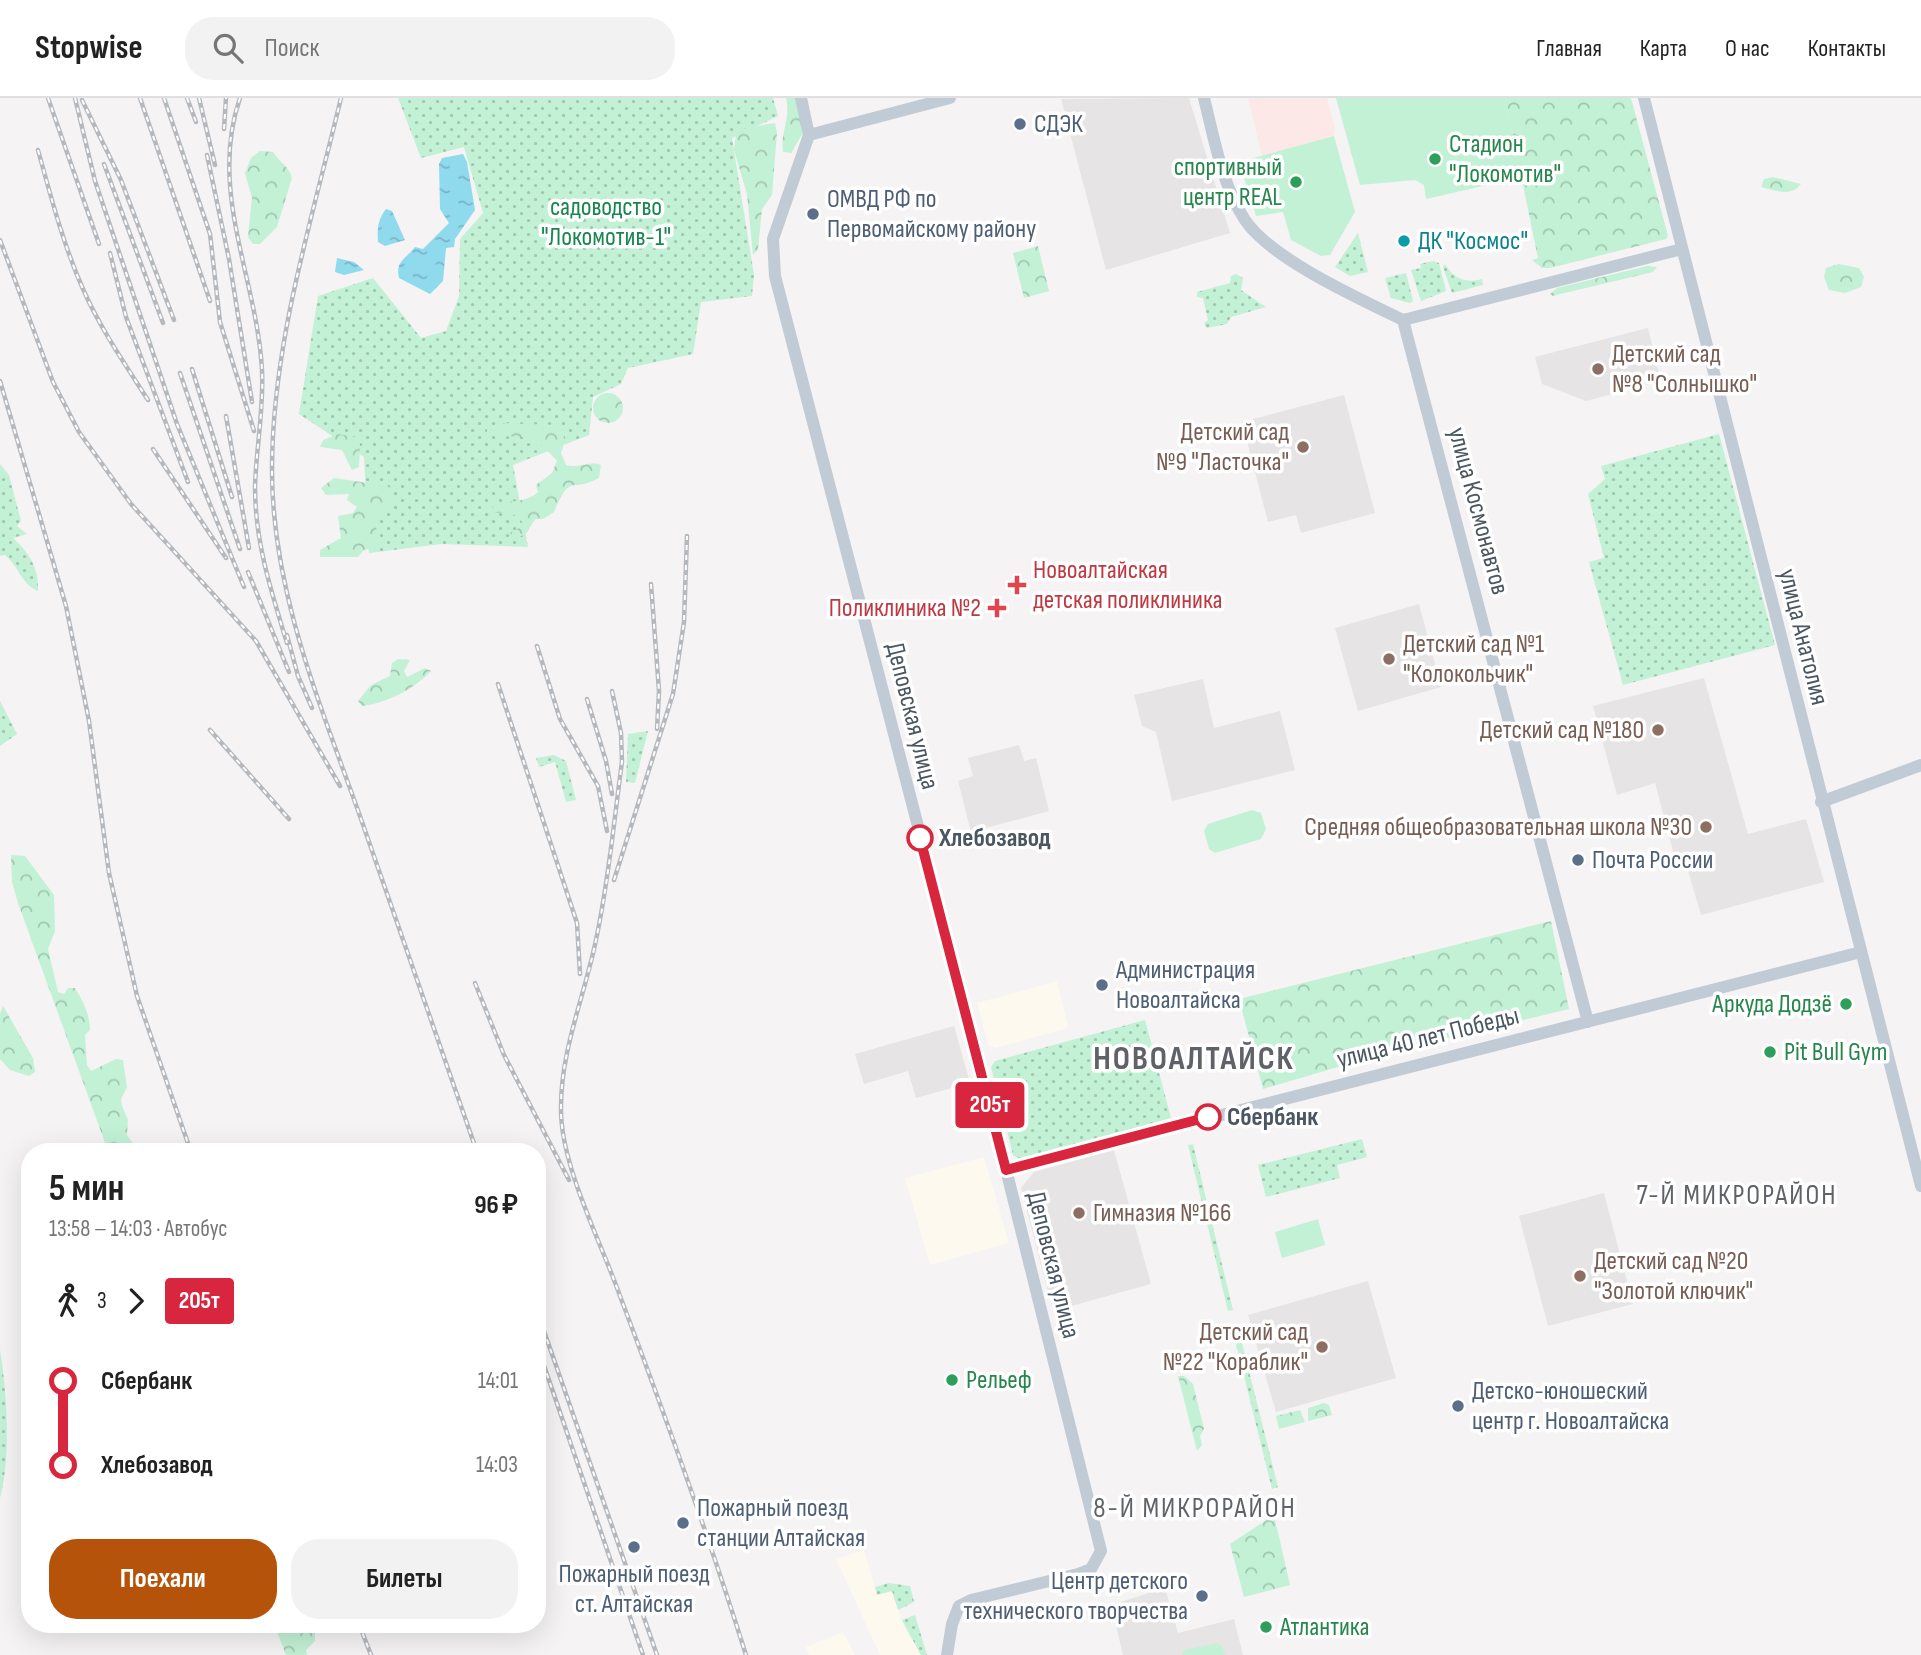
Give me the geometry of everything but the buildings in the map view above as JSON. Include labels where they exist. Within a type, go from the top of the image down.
[{"type":"street","points":[[801,98],[809,135],[950,98]]},
{"type":"street","points":[[1204,98],[1233,198],[1251,227],[1268,243],[1322,278],[1403,320],[1682,249]]},
{"type":"street","name":"улица Анатолия","points":[[1644,98],[1821,802],[1921,1186]]},
{"type":"street","name":"Деповская улица","points":[[809,135],[773,239],[772,263],[1006,1170],[1101,1551],[1091,1569],[971,1600],[959,1606],[952,1625],[947,1655]]},
{"type":"street","name":"улица Космонавтов","points":[[1403,320],[1588,1022]]},
{"type":"street","points":[[1821,802],[1921,765]]},
{"type":"street","name":"улица 40 лет Победы","points":[[1006,1170],[1861,952]]},
{"type":"shaded area","points":[[1189,98],[1230,233],[1106,270],[1061,99]]},
{"type":"shaded area","points":[[1248,98],[1327,98],[1335,129],[1334,136],[1262,156]]},
{"type":"shaded area","name":"Детский сад №8 \"Солнышко\"","points":[[1648,328],[1661,381],[1586,401],[1542,384],[1535,357]]},
{"type":"shaded area","name":"Детский сад №9 \"Ласточка\"","points":[[1344,395],[1375,513],[1301,533],[1296,515],[1268,522],[1242,422]]},
{"type":"shaded area","name":"Детский сад №1 \"Колокольчик\"","points":[[1419,604],[1441,687],[1358,711],[1335,628]]},
{"type":"shaded area","points":[[1704,678],[1748,834],[1806,819],[1824,882],[1701,915],[1684,857],[1675,859],[1655,783],[1617,795],[1593,706]]},
{"type":"shaded area","points":[[1203,679],[1214,728],[1280,711],[1295,770],[1172,801],[1156,732],[1142,726],[1134,695]]},
{"type":"shaded area","points":[[1019,745],[1024,761],[1036,758],[1049,811],[971,832],[958,781],[973,776],[968,758]]},
{"type":"shaded area","points":[[1057,981],[1068,1025],[1064,1029],[996,1048],[988,1045],[977,1003]]},
{"type":"shaded area","points":[[954,1026],[970,1083],[916,1098],[908,1071],[864,1084],[855,1054]]},
{"type":"shaded area","name":"Гимназия №166","points":[[1114,1150],[1151,1284],[1053,1311],[1021,1188],[1034,1172]]},
{"type":"shaded area","points":[[984,1157],[1009,1243],[930,1265],[905,1178]]},
{"type":"shaded area","name":"Детский сад №20 \"Золотой ключик\"","points":[[1604,1193],[1633,1304],[1548,1326],[1519,1216]]},
{"type":"shaded area","name":"Детский сад №22 \"Кораблик\"","points":[[1368,1281],[1396,1378],[1276,1412],[1248,1315]]},
{"type":"shaded area","points":[[864,1550],[877,1594],[892,1591],[904,1627],[921,1655],[880,1655],[836,1559]]},
{"type":"shaded area","points":[[1165,1588],[1178,1633],[1234,1619],[1243,1655],[1123,1655],[1111,1605]]},
{"type":"shaded area","points":[[843,1632],[855,1655],[809,1655],[806,1647]]},
{"type":"green space","name":"садоводство \"Локомотив-1\"","points":[[398,98],[773,98],[778,116],[732,138],[754,275],[752,296],[701,302],[693,354],[628,368],[621,384],[593,397],[589,435],[513,465],[528,547],[442,544],[369,553],[364,457],[299,414],[318,296],[373,278],[421,338],[446,331],[459,296],[460,239],[483,213],[464,147],[421,158]]},
{"type":"green space","points":[[786,98],[796,98],[803,133],[791,153],[783,152]]},
{"type":"green space","name":"Стадион \"Локомотив\"","points":[[1336,98],[1505,98],[1522,177],[1426,199],[1424,185],[1415,180],[1360,185]]},
{"type":"green space","points":[[1505,98],[1631,98],[1668,236],[1666,239],[1550,268],[1542,268],[1532,260],[1538,258]]},
{"type":"green space","points":[[775,123],[777,133],[772,195],[762,209],[758,249],[753,255],[747,194],[734,150],[736,134],[742,129]]},
{"type":"green space","name":"спортивный центр REAL","points":[[1334,136],[1355,212],[1330,255],[1321,256],[1291,240],[1283,212],[1256,216],[1239,162]]},
{"type":"green space","points":[[260,151],[273,152],[289,170],[292,178],[277,227],[260,244],[253,244],[248,237],[252,198],[245,173],[251,158]]},
{"type":"green space","points":[[1773,177],[1801,184],[1787,192],[1761,187],[1764,179]]},
{"type":"green space","points":[[1358,233],[1368,272],[1350,276],[1335,267]]},
{"type":"green space","points":[[1038,246],[1049,291],[1024,298],[1013,253]]},
{"type":"green space","points":[[1433,261],[1439,263],[1446,291],[1421,301],[1411,270],[1421,268],[1420,264]]},
{"type":"green space","points":[[1445,264],[1456,276],[1471,281],[1482,279],[1483,285],[1452,293],[1443,267]]},
{"type":"green space","points":[[1839,264],[1859,268],[1864,277],[1861,287],[1845,293],[1829,290],[1824,277],[1826,268]]},
{"type":"green space","points":[[1647,266],[1657,267],[1653,272],[1552,296],[1550,294],[1557,288]]},
{"type":"green space","points":[[1406,273],[1413,301],[1410,303],[1391,298],[1385,278]]},
{"type":"green space","points":[[1236,274],[1243,278],[1241,290],[1266,307],[1231,317],[1227,324],[1207,328],[1204,323],[1208,320],[1203,298],[1197,297],[1197,292],[1230,283],[1231,276]]},
{"type":"green space","points":[[608,393],[619,397],[623,408],[619,419],[608,423],[597,419],[593,408],[597,397]]},
{"type":"green space","points":[[501,423],[554,425],[561,428],[565,441],[561,453],[566,465],[601,465],[599,478],[568,487],[554,512],[543,519],[536,519],[526,533],[512,539],[508,534],[519,528],[522,522],[513,514],[494,513],[492,507],[533,496],[538,492],[536,485],[552,473],[557,461],[533,440],[487,435],[487,429]]},
{"type":"green space","points":[[338,434],[355,437],[360,444],[359,467],[352,470],[342,450],[320,447],[323,440]]},
{"type":"green space","points":[[1719,434],[1775,645],[1623,685],[1589,562],[1604,558],[1588,494],[1605,479],[1601,466]]},
{"type":"green space","points":[[0,464],[9,475],[21,521],[17,526],[27,534],[13,538],[32,562],[38,591],[27,584],[5,555],[0,556]]},
{"type":"green space","points":[[334,478],[388,486],[394,492],[389,507],[374,524],[381,538],[377,545],[363,551],[358,557],[320,557],[320,550],[341,538],[338,516],[353,513],[357,507],[347,500],[349,494],[326,495],[321,488]]},
{"type":"green space","points":[[398,659],[410,660],[404,671],[407,677],[425,668],[431,671],[400,694],[362,706],[358,701],[371,685],[390,676],[392,663]]},
{"type":"green space","points":[[0,701],[17,734],[0,746]]},
{"type":"green space","points":[[648,731],[635,783],[626,782],[628,734]]},
{"type":"green space","points":[[554,755],[566,761],[576,800],[566,802],[555,762],[539,767],[536,758]]},
{"type":"green space","points":[[1252,810],[1261,813],[1266,829],[1261,839],[1215,853],[1209,849],[1204,831],[1208,824]]},
{"type":"green space","points":[[11,855],[25,856],[54,895],[55,931],[48,949],[58,992],[64,994],[68,988],[75,988],[86,1008],[90,1030],[85,1035],[87,1065],[91,1071],[116,1059],[123,1060],[127,1087],[121,1099],[128,1120],[127,1135],[132,1143],[105,1143],[12,882]]},
{"type":"green space","points":[[1551,921],[1569,1009],[1382,1054],[1263,1089],[1239,999]]},
{"type":"green space","points":[[3,1006],[33,1058],[35,1072],[29,1076],[10,1070],[0,1059],[0,1014]]},
{"type":"green space","points":[[1145,1020],[1171,1118],[1029,1157],[1020,1159],[1013,1155],[991,1067],[995,1061]]},
{"type":"green space","points":[[1362,1139],[1367,1157],[1337,1165],[1340,1178],[1266,1197],[1258,1165]]},
{"type":"green space","points":[[1193,1144],[1233,1310],[1228,1311],[1188,1145]]},
{"type":"green space","points":[[1318,1219],[1325,1245],[1282,1258],[1275,1232]]},
{"type":"green space","points":[[1240,1335],[1278,1487],[1272,1489],[1234,1336]]},
{"type":"green space","points":[[0,1350],[7,1424],[6,1463],[0,1498]]},
{"type":"green space","points":[[1178,1376],[1184,1376],[1193,1384],[1204,1429],[1200,1436],[1202,1445],[1197,1451]]},
{"type":"green space","points":[[1324,1403],[1329,1405],[1332,1415],[1308,1421],[1308,1408]]},
{"type":"green space","points":[[1300,1410],[1305,1422],[1279,1429],[1276,1416]]},
{"type":"green space","points":[[1274,1515],[1290,1585],[1244,1597],[1230,1544]]},
{"type":"green space","points":[[889,1583],[910,1586],[914,1602],[898,1610],[892,1591],[877,1595],[875,1587]]},
{"type":"green space","points":[[915,1615],[927,1655],[921,1655],[902,1620]]},
{"type":"green space","points":[[277,1633],[315,1633],[315,1641],[306,1650],[307,1655],[286,1655]]},
{"type":"green space","points":[[1217,1643],[1222,1646],[1225,1655],[1182,1655],[1185,1650]]},
{"type":"water","points":[[463,154],[467,162],[475,210],[455,239],[454,247],[446,248],[443,281],[430,294],[399,278],[398,272],[402,261],[415,247],[423,249],[449,223],[440,209],[439,164],[442,158]]},
{"type":"water","points":[[386,209],[392,211],[405,240],[385,246],[378,242],[378,233],[380,220]]},
{"type":"water","points":[[337,258],[354,262],[364,270],[344,275],[335,272]]},
{"type":"railway","points":[[48,98],[99,244]]},
{"type":"railway","points":[[75,98],[82,127]]},
{"type":"railway","points":[[140,98],[210,301]]},
{"type":"railway","points":[[164,98],[210,234],[220,322],[254,431]]},
{"type":"railway","points":[[187,98],[196,122]]},
{"type":"railway","points":[[199,98],[215,165]]},
{"type":"railway","points":[[224,129],[226,98]]},
{"type":"railway","points":[[240,98],[232,133],[229,167],[237,234],[252,302],[262,370],[256,507],[265,566],[287,643]]},
{"type":"railway","points":[[341,98],[286,329],[274,423],[274,515],[290,604],[315,691],[474,1143]]},
{"type":"railway","points":[[82,100],[121,180],[174,320]]},
{"type":"railway","points":[[80,119],[95,181],[177,424],[244,587]]},
{"type":"railway","points":[[38,150],[63,238],[83,289],[105,332],[148,400]]},
{"type":"railway","points":[[207,155],[229,259],[252,402]]},
{"type":"railway","points":[[104,164],[163,323]]},
{"type":"railway","points":[[0,240],[53,382],[79,432],[131,504],[256,641],[340,786]]},
{"type":"railway","points":[[110,253],[126,317],[188,482]]},
{"type":"railway","points":[[192,369],[232,497]]},
{"type":"railway","points":[[180,373],[240,549]]},
{"type":"railway","points":[[0,381],[66,606],[89,721],[109,873],[137,996],[188,1143]]},
{"type":"railway","points":[[226,416],[249,548]]},
{"type":"railway","points":[[153,449],[226,558]]},
{"type":"railway","points":[[614,880],[673,694],[684,622],[687,536]]},
{"type":"railway","points":[[248,572],[289,672]]},
{"type":"railway","points":[[651,584],[659,691],[657,729]]},
{"type":"railway","points":[[287,635],[298,676],[312,708]]},
{"type":"railway","points":[[537,646],[560,719],[598,786],[607,831]]},
{"type":"railway","points":[[498,684],[577,923],[580,974]]},
{"type":"railway","points":[[612,691],[621,733],[622,762],[601,914],[565,1066],[561,1110],[563,1132],[583,1204],[670,1430],[746,1655]]},
{"type":"railway","points":[[587,699],[606,761],[612,794]]},
{"type":"railway","points":[[210,730],[289,819]]},
{"type":"railway","points":[[475,983],[504,1055],[569,1180]]},
{"type":"railway","points":[[546,1337],[657,1655]]},
{"type":"railway","points":[[546,1371],[643,1655]]},
{"type":"railway","points":[[362,1633],[371,1655]]},
{"type":"bus line","name":"205т","points":[[920,838],[1006,1170],[1208,1117]]},
{"type":"place","name":"СДЭК","points":[[1020,124]]},
{"type":"place","name":"Стадион \"Локомотив\"","points":[[1435,159]]},
{"type":"place","name":"спортивный центр REAL","points":[[1296,182]]},
{"type":"place","name":"ОМВД РФ по Первомайскому району","points":[[813,214]]},
{"type":"place","name":"ДК \"Космос\"","points":[[1404,241]]},
{"type":"place","name":"Детский сад №8 \"Солнышко\"","points":[[1598,369]]},
{"type":"place","name":"Детский сад №9 \"Ласточка\"","points":[[1303,447]]},
{"type":"place","name":"Новоалтайская детская поликлиника","points":[[1017,585]]},
{"type":"place","name":"Поликлиника №2","points":[[997,608]]},
{"type":"place","name":"Детский сад №1 \"Колокольчик\"","points":[[1389,659]]},
{"type":"place","name":"Детский сад №180","points":[[1658,730]]},
{"type":"place","name":"Средняя общеобразовательная школа №30","points":[[1706,827]]},
{"type":"place","name":"Хлебозавод","points":[[920,838]]},
{"type":"place","name":"Почта России","points":[[1578,860]]},
{"type":"place","name":"Администрация Новоалтайска","points":[[1102,985]]},
{"type":"place","name":"Аркуда Додзё","points":[[1846,1004]]},
{"type":"place","name":"Pit Bull Gym","points":[[1770,1052]]},
{"type":"place","name":"Сбербанк","points":[[1208,1117]]},
{"type":"place","name":"Гимназия №166","points":[[1079,1213]]},
{"type":"place","name":"Детский сад №20 \"Золотой ключик\"","points":[[1580,1276]]},
{"type":"place","name":"Детский сад №22 \"Кораблик\"","points":[[1322,1347]]},
{"type":"place","name":"Рельеф","points":[[952,1380]]},
{"type":"place","name":"Детско-юношеский центр г. Новоалтайска","points":[[1458,1406]]},
{"type":"place","name":"Пожарный поезд станции Алтайская","points":[[683,1523]]},
{"type":"place","name":"Пожарный поезд ст. Алтайская","points":[[634,1547]]},
{"type":"place","name":"Центр детского технического творчества","points":[[1202,1596]]},
{"type":"place","name":"Атлантика","points":[[1266,1627]]},
{"type":"district","name":"НОВОАЛТАЙСК","points":[[1194,1059]]},
{"type":"district","name":"7-Й МИКРОРАЙОН","points":[[1737,1195]]},
{"type":"district","name":"8-Й МИКРОРАЙОН","points":[[1195,1508]]}]
